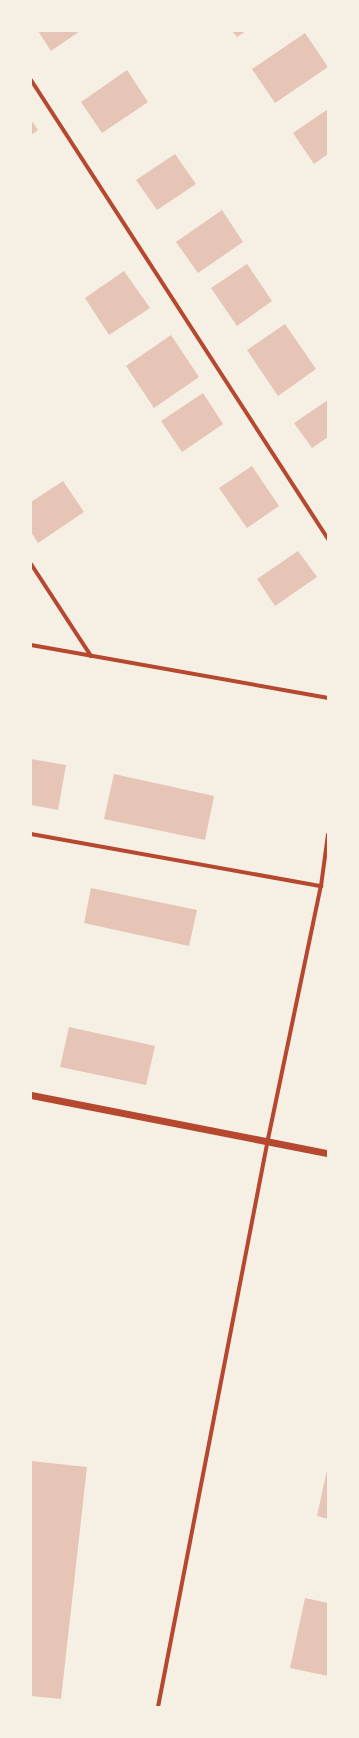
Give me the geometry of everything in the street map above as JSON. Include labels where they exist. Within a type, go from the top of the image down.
[{"type":"street","points":[[31,80],[328,539]]},
{"type":"street","points":[[31,564],[91,656]]},
{"type":"street","points":[[31,645],[328,698]]},
{"type":"street","points":[[31,834],[321,886]]},
{"type":"street","points":[[158,1707],[268,1139],[321,886],[328,834]]},
{"type":"street","points":[[31,1095],[268,1139],[328,1153]]},
{"type":"building","points":[[38,31],[80,31],[51,51]]},
{"type":"building","points":[[232,31],[246,31],[237,37]]},
{"type":"building","points":[[305,33],[328,67],[275,103],[252,69]]},
{"type":"building","points":[[127,70],[148,102],[102,133],[81,102]]},
{"type":"building","points":[[328,109],[328,154],[314,164],[293,133]]},
{"type":"building","points":[[31,120],[38,130],[31,135]]},
{"type":"building","points":[[175,154],[196,184],[157,210],[136,180]]},
{"type":"building","points":[[222,210],[243,242],[198,273],[176,242]]},
{"type":"building","points":[[247,264],[272,301],[237,326],[211,288]]},
{"type":"building","points":[[124,271],[150,308],[109,335],[85,298]]},
{"type":"building","points":[[285,324],[316,369],[278,396],[247,350]]},
{"type":"building","points":[[171,335],[199,377],[154,408],[126,366]]},
{"type":"building","points":[[203,393],[223,424],[182,452],[161,421]]},
{"type":"building","points":[[328,400],[328,437],[312,448],[294,423]]},
{"type":"building","points":[[252,466],[279,506],[247,528],[219,488]]},
{"type":"building","points":[[63,481],[84,512],[38,543],[31,532],[31,502]]},
{"type":"building","points":[[298,551],[317,577],[275,606],[257,579]]},
{"type":"building","points":[[31,759],[66,765],[58,810],[31,805]]},
{"type":"building","points":[[114,774],[214,796],[205,840],[104,819]]},
{"type":"building","points":[[91,888],[197,910],[189,946],[84,923]]},
{"type":"building","points":[[69,1027],[155,1046],[146,1085],[60,1067]]},
{"type":"building","points":[[31,1461],[87,1467],[61,1699],[31,1696]]},
{"type":"building","points":[[328,1470],[328,1519],[317,1516]]},
{"type":"building","points":[[305,1598],[328,1603],[328,1676],[290,1668]]}]
